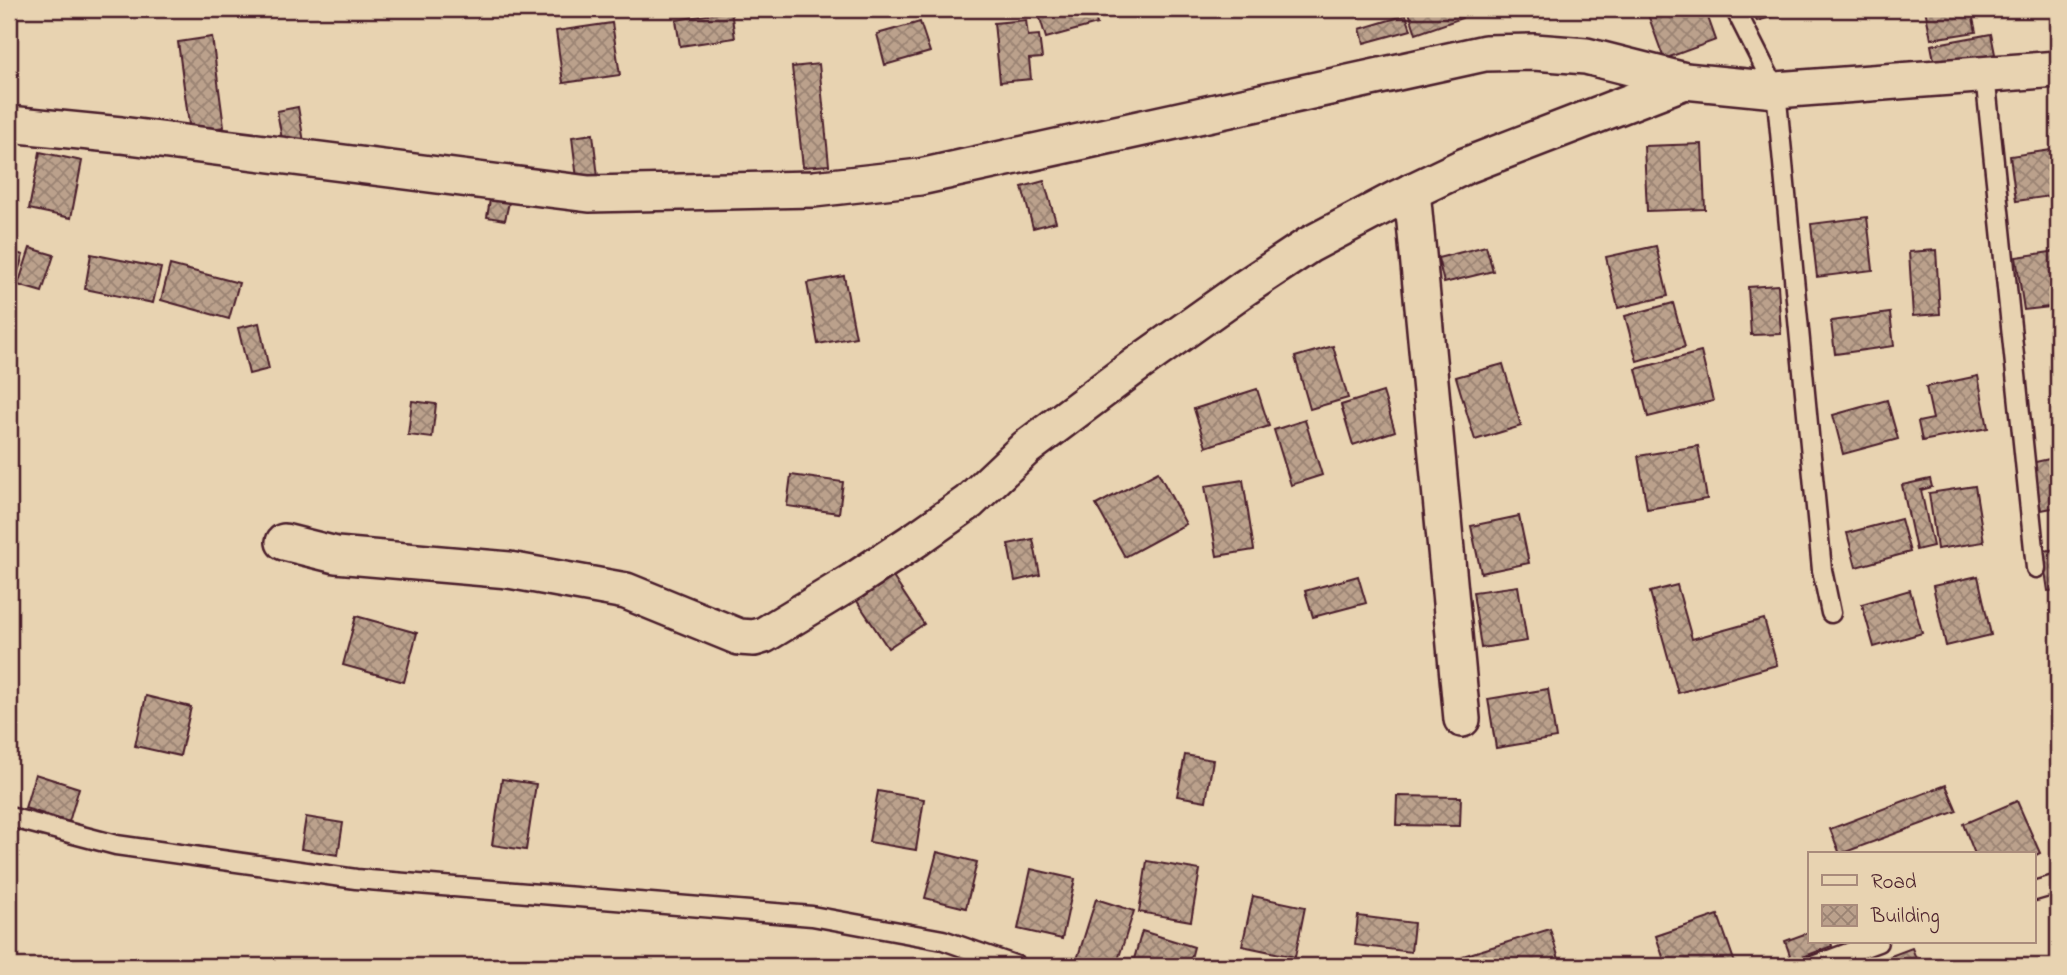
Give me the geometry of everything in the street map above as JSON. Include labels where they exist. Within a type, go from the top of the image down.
[{"type":"street","points":[[9,124],[589,194],[774,190],[920,177],[1485,53],[1534,52],[1586,56],[1685,81],[1776,90],[2058,69]]},
{"type":"street","points":[[284,542],[336,555],[509,570],[626,591],[739,637],[754,638],[764,635],[853,582],[969,502],[1026,449],[1243,289],[1309,245],[1465,166],[1685,81]]},
{"type":"street","points":[[1412,191],[1462,719]]},
{"type":"lane","points":[[1735,9],[1776,90],[1822,570],[1831,613]]},
{"type":"lane","points":[[1986,75],[2036,568]]},
{"type":"lane","points":[[9,817],[116,845],[356,878],[812,916],[943,940],[1017,966]]},
{"type":"lane","points":[[2036,890],[2058,884]]},
{"type":"lane","points":[[1813,966],[1873,944]]},
{"type":"building","points":[[9,9],[18,9],[18,17],[9,17]]},
{"type":"building","points":[[1061,9],[1093,9],[1097,24],[1046,38],[1039,15]]},
{"type":"building","points":[[1408,9],[1459,9],[1462,18],[1416,34]]},
{"type":"building","points":[[1646,9],[1705,9],[1716,40],[1664,59]]},
{"type":"building","points":[[1753,9],[1795,9],[1795,10],[1757,21]]},
{"type":"building","points":[[1925,9],[1971,9],[1976,32],[1931,39]]},
{"type":"building","points":[[731,11],[735,38],[680,46],[676,20]]},
{"type":"building","points":[[1406,15],[1411,30],[1364,43],[1360,29]]},
{"type":"building","points":[[1026,20],[1028,36],[1039,35],[1042,58],[1029,59],[1031,79],[1000,82],[994,23]]},
{"type":"building","points":[[920,22],[930,52],[885,65],[877,34]]},
{"type":"building","points":[[612,23],[620,75],[563,83],[556,31]]},
{"type":"building","points":[[1991,34],[1995,54],[1935,65],[1931,45]]},
{"type":"building","points":[[212,37],[224,127],[190,132],[178,42]]},
{"type":"building","points":[[819,64],[829,165],[803,167],[792,67]]},
{"type":"building","points":[[298,107],[304,142],[283,145],[277,111]]},
{"type":"building","points":[[593,134],[598,177],[577,179],[572,137]]},
{"type":"building","points":[[1702,144],[1705,209],[1647,211],[1644,146]]},
{"type":"building","points":[[2058,149],[2058,195],[2016,201],[2010,156]]},
{"type":"building","points":[[40,152],[82,161],[71,218],[29,209]]},
{"type":"building","points":[[1044,181],[1056,222],[1033,228],[1022,187]]},
{"type":"building","points":[[491,194],[510,198],[505,220],[487,217]]},
{"type":"building","points":[[1867,217],[1873,270],[1817,277],[1811,224]]},
{"type":"building","points":[[1486,246],[1493,271],[1444,283],[1438,258]]},
{"type":"building","points":[[1656,246],[1668,296],[1618,308],[1606,257]]},
{"type":"building","points":[[30,248],[54,255],[42,292],[18,285]]},
{"type":"building","points":[[1936,250],[1940,314],[1913,316],[1909,252]]},
{"type":"building","points":[[9,251],[23,255],[16,279],[9,277]]},
{"type":"building","points":[[2058,251],[2058,306],[2024,310],[2016,257]]},
{"type":"building","points":[[91,254],[161,268],[153,303],[85,289]]},
{"type":"building","points":[[170,265],[239,283],[229,319],[161,300]]},
{"type":"building","points":[[844,276],[856,337],[818,344],[807,283]]},
{"type":"building","points":[[1778,285],[1781,334],[1751,335],[1748,287]]},
{"type":"building","points":[[1673,303],[1685,347],[1637,361],[1625,316]]},
{"type":"building","points":[[1890,313],[1894,346],[1835,354],[1831,321]]},
{"type":"building","points":[[259,323],[269,369],[249,374],[238,328]]},
{"type":"building","points":[[1333,346],[1348,398],[1310,409],[1295,357]]},
{"type":"building","points":[[1701,352],[1713,401],[1648,417],[1636,369]]},
{"type":"building","points":[[1503,364],[1521,426],[1475,440],[1456,377]]},
{"type":"building","points":[[1978,376],[1988,428],[1922,441],[1918,422],[1933,419],[1926,387]]},
{"type":"building","points":[[1257,389],[1269,426],[1206,447],[1194,409]]},
{"type":"building","points":[[1383,392],[1395,431],[1353,445],[1341,405]]},
{"type":"building","points":[[1887,400],[1898,439],[1843,454],[1833,415]]},
{"type":"building","points":[[412,401],[436,404],[432,438],[408,435]]},
{"type":"building","points":[[1305,420],[1322,475],[1291,485],[1274,430]]},
{"type":"building","points":[[1698,446],[1707,499],[1647,509],[1638,456]]},
{"type":"building","points":[[2058,457],[2058,507],[2041,510],[2031,463]]},
{"type":"building","points":[[1158,472],[1186,524],[1125,557],[1096,505]]},
{"type":"building","points":[[791,475],[843,482],[839,513],[787,506]]},
{"type":"building","points":[[1930,479],[1932,487],[1921,490],[1933,546],[1916,550],[1902,485]]},
{"type":"building","points":[[1243,480],[1254,550],[1217,556],[1205,486]]},
{"type":"building","points":[[1975,486],[1984,542],[1937,549],[1929,493]]},
{"type":"building","points":[[1519,516],[1529,563],[1481,573],[1471,526]]},
{"type":"building","points":[[1901,519],[1910,552],[1856,567],[1847,533]]},
{"type":"building","points":[[1033,539],[1040,575],[1015,581],[1008,544]]},
{"type":"building","points":[[2058,549],[2058,590],[2048,591],[2042,551]]},
{"type":"building","points":[[1358,576],[1366,603],[1313,617],[1305,591]]},
{"type":"building","points":[[1978,576],[1991,635],[1946,646],[1933,586]]},
{"type":"building","points":[[893,577],[924,624],[888,648],[857,601]]},
{"type":"building","points":[[1677,585],[1692,639],[1764,619],[1777,665],[1678,693],[1650,592]]},
{"type":"building","points":[[1518,586],[1527,641],[1481,648],[1473,592]]},
{"type":"building","points":[[1910,590],[1922,633],[1874,647],[1862,604]]},
{"type":"building","points":[[356,616],[417,633],[404,682],[343,665]]},
{"type":"building","points":[[1548,689],[1556,738],[1496,748],[1488,699]]},
{"type":"building","points":[[146,696],[191,707],[180,756],[135,746]]},
{"type":"building","points":[[1185,755],[1213,760],[1206,801],[1177,796]]},
{"type":"building","points":[[35,774],[79,788],[69,822],[25,808]]},
{"type":"building","points":[[502,779],[536,784],[526,850],[492,845]]},
{"type":"building","points":[[1946,785],[1957,811],[1845,852],[1839,852],[1830,829]]},
{"type":"building","points":[[878,791],[924,799],[916,850],[869,842]]},
{"type":"building","points":[[1397,796],[1461,797],[1460,826],[1396,825]]},
{"type":"building","points":[[2017,801],[2040,853],[1974,852],[1963,824]]},
{"type":"building","points":[[306,817],[343,823],[338,855],[301,849]]},
{"type":"building","points":[[937,852],[977,862],[966,908],[925,898]]},
{"type":"building","points":[[1147,861],[1200,870],[1191,921],[1139,912]]},
{"type":"building","points":[[1031,869],[1075,879],[1062,939],[1018,929]]},
{"type":"building","points":[[1253,896],[1305,907],[1295,957],[1242,946]]},
{"type":"building","points":[[1096,899],[1134,911],[1116,966],[1075,966]]},
{"type":"building","points":[[1718,915],[1736,966],[1666,966],[1656,936]]},
{"type":"building","points":[[1358,916],[1414,923],[1411,952],[1355,945]]},
{"type":"building","points":[[1550,929],[1561,966],[1466,966],[1463,956]]},
{"type":"building","points":[[1142,931],[1194,947],[1189,966],[1132,966]]},
{"type":"building","points":[[1808,933],[1808,944],[1832,946],[1792,961],[1785,941]]},
{"type":"building","points":[[1912,948],[1919,966],[1882,966],[1880,960]]}]
